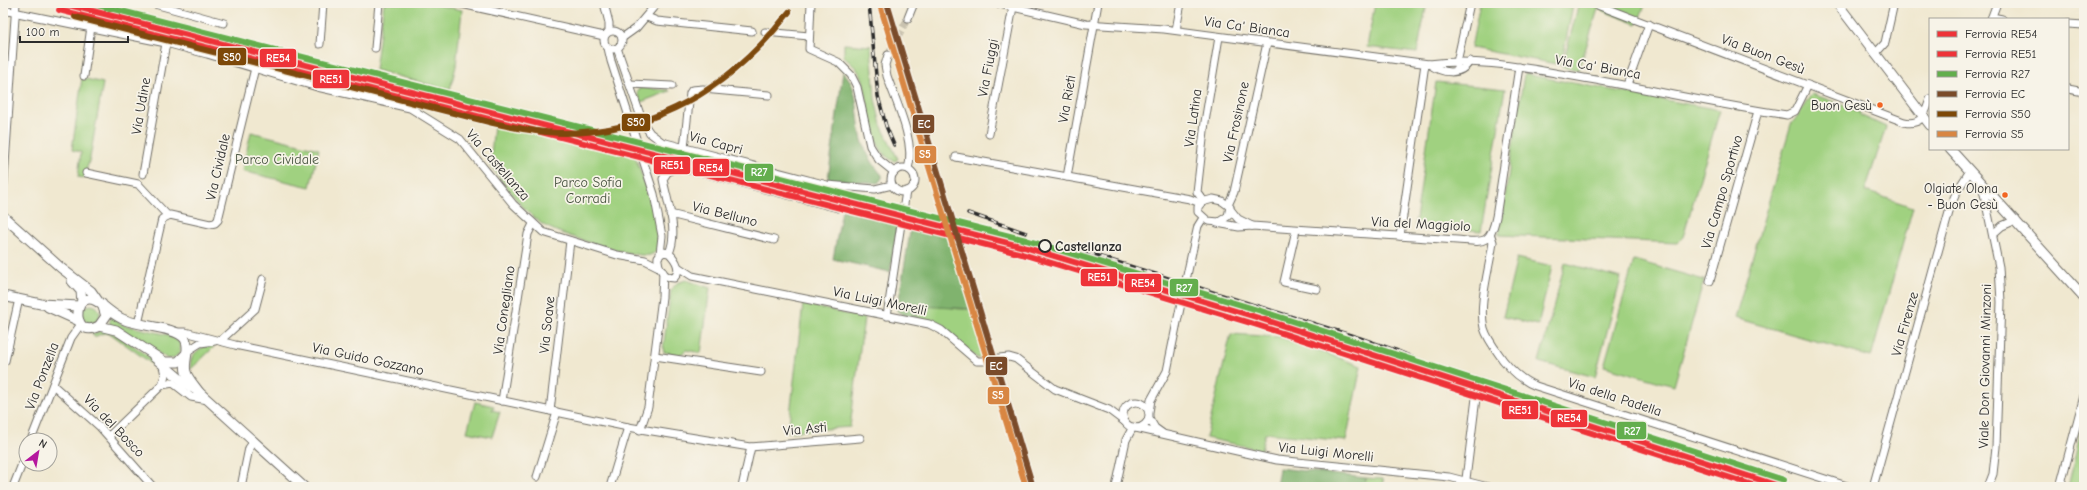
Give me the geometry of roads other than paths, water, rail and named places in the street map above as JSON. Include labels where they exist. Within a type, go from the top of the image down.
[{"type":"main road","points":[[1837,3],[1929,124]]},
{"type":"main road","points":[[1951,150],[2016,220],[2084,297]]},
{"type":"main road","points":[[3,216],[61,268],[79,281],[100,302],[122,319],[175,332],[185,340],[186,373],[199,392]]},
{"type":"main road","points":[[61,268],[81,291],[81,304],[77,313],[80,323]]},
{"type":"main road","points":[[3,296],[41,304],[81,304],[90,299],[100,302]]},
{"type":"main road","points":[[99,326],[106,316],[100,302]]},
{"type":"main road","points":[[41,304],[88,328],[99,326],[116,330],[165,362],[174,363],[180,361],[186,353]]},
{"type":"main road","points":[[154,356],[163,366],[199,392],[304,487]]},
{"type":"street","points":[[3,194],[6,106],[16,3]]},
{"type":"street","points":[[151,3],[224,23]]},
{"type":"street","points":[[320,44],[324,3]]},
{"type":"street","points":[[375,48],[379,3]]},
{"type":"street","points":[[457,3],[607,34],[617,32],[622,38],[622,43],[617,48],[608,48]]},
{"type":"street","points":[[604,3],[609,23],[604,42],[608,48],[610,61],[651,184],[662,236],[664,254],[661,270],[662,296],[655,356],[648,407],[640,430]]},
{"type":"street","points":[[622,38],[636,28],[647,17],[657,3]]},
{"type":"street","points":[[811,3],[809,36],[810,51],[836,61],[851,75],[857,87],[870,146],[879,160],[894,172]]},
{"type":"street","points":[[908,18],[914,3]]},
{"type":"street","name":"Via Ca' Bianca","points":[[995,3],[1093,25],[1176,30],[1267,44],[1427,64],[1470,61],[1519,67],[1627,85],[1721,105],[1758,111]]},
{"type":"street","name":"Via Rieti","points":[[1067,177],[1098,3]]},
{"type":"street","points":[[1176,30],[1181,3]]},
{"type":"street","points":[[1470,3],[1457,62],[1457,70],[1466,66],[1470,61]]},
{"type":"street","name":"Via Buon Gesù","points":[[1592,3],[1904,122],[1914,123],[1924,117]]},
{"type":"street","points":[[1876,54],[1885,43],[1894,3]]},
{"type":"street","points":[[1992,18],[1997,3]]},
{"type":"street","name":"Via Fiuggi","points":[[989,134],[1014,7]]},
{"type":"street","name":"Via Castellanza","points":[[3,10],[166,43],[317,86],[404,106],[416,111],[451,132],[465,144],[507,197],[533,224],[545,233],[623,257],[645,260],[674,277]]},
{"type":"street","points":[[647,17],[657,21],[752,31]]},
{"type":"street","points":[[1627,85],[1648,24]]},
{"type":"street","points":[[2069,24],[2084,25]]},
{"type":"street","points":[[84,76],[91,27]]},
{"type":"street","points":[[765,32],[809,36]]},
{"type":"street","name":"Via Latina","points":[[1202,202],[1197,192],[1205,122],[1218,37]]},
{"type":"street","name":"Via Udine","points":[[143,174],[166,43]]},
{"type":"street","name":"Via Frosinone","points":[[1229,207],[1234,192],[1267,44]]},
{"type":"street","name":"Via Capri","points":[[617,48],[645,126],[653,136],[666,144],[831,186],[875,189],[892,185]]},
{"type":"street","points":[[888,55],[885,65],[887,76],[908,141],[910,158],[908,169]]},
{"type":"street","points":[[1400,236],[1427,64]]},
{"type":"street","name":"Via Ca' Bianca","points":[[1427,64],[1444,73],[1457,70]]},
{"type":"street","name":"Via del Maggiolo","points":[[1216,223],[1239,227],[1252,226],[1470,241],[1484,240],[1491,236],[1496,217],[1519,67]]},
{"type":"street","name":"Via Cividale","points":[[167,215],[210,224],[215,223],[218,220],[255,68]]},
{"type":"street","points":[[630,84],[672,86]]},
{"type":"street","points":[[1758,111],[1791,115],[1798,107],[1808,85]]},
{"type":"street","points":[[684,148],[691,91],[703,89],[769,95]]},
{"type":"street","points":[[2069,89],[2084,92]]},
{"type":"street","points":[[1924,117],[1929,102]]},
{"type":"street","name":"Via Campo Sportivo","points":[[1710,281],[1758,111]]},
{"type":"street","points":[[956,157],[1202,202],[1218,200],[1229,207],[1227,218],[1216,223],[1203,218],[1198,210],[1202,202]]},
{"type":"street","points":[[887,316],[906,191],[914,182],[913,174],[908,169],[900,168],[894,172],[891,178],[892,185],[900,191],[906,191]]},
{"type":"street","points":[[664,254],[673,243],[670,214],[663,179],[667,173],[674,169],[697,171],[838,208]]},
{"type":"street","name":"Via Firenze","points":[[1873,487],[1951,205],[1957,191],[1970,171]]},
{"type":"street","points":[[86,173],[138,184],[167,215],[161,222],[138,324]]},
{"type":"street","name":"Viale Don Giovanni Minzoni","points":[[1982,183],[2000,275],[2001,323],[1997,435],[1993,474],[1994,487]]},
{"type":"street","name":"Via del Maggiolo","points":[[1229,207],[1238,219],[1252,226]]},
{"type":"street","name":"Via Belluno","points":[[670,214],[774,240]]},
{"type":"street","points":[[1116,487],[1127,436],[1134,428],[1144,425],[1149,415],[1156,391],[1167,371],[1198,226],[1203,218]]},
{"type":"street","points":[[1993,234],[2002,226],[2016,220]]},
{"type":"street","name":"Via Conegliano","points":[[502,401],[528,234],[533,224]]},
{"type":"street","points":[[1296,230],[1284,282],[1317,289]]},
{"type":"street","name":"Via della Padella","points":[[1491,236],[1492,243],[1483,309],[1484,328],[1501,357],[1524,380],[1534,385],[1850,487]]},
{"type":"street","name":"Via Soave","points":[[553,412],[570,241]]},
{"type":"street","points":[[664,254],[678,267],[692,276]]},
{"type":"street","name":"Via Castellanza","points":[[645,260],[664,254]]},
{"type":"street","points":[[662,296],[674,277],[678,267]]},
{"type":"street","points":[[674,277],[692,276]]},
{"type":"street","name":"Via Luigi Morelli","points":[[692,276],[936,327],[977,361],[988,361]]},
{"type":"street","points":[[186,353],[202,342],[220,341],[255,309],[262,279]]},
{"type":"street","points":[[5,361],[19,299]]},
{"type":"street","name":"Via Ponzella","points":[[34,432],[71,336],[80,323]]},
{"type":"street","name":"Via Guido Gozzano","points":[[175,332],[185,332],[220,341],[640,430],[751,447]]},
{"type":"street","points":[[655,356],[762,372]]},
{"type":"street","points":[[999,358],[1016,358],[1055,389],[1110,410],[1134,428]]},
{"type":"street","points":[[162,385],[165,375],[163,366]]},
{"type":"street","points":[[109,436],[162,385],[169,382],[174,383],[191,397],[208,400]]},
{"type":"street","name":"Via del Bosco","points":[[53,385],[97,423],[149,485]]},
{"type":"street","points":[[1125,422],[1123,413],[1125,408],[1131,403],[1148,398],[1156,391]]},
{"type":"street","points":[[2060,487],[2084,396]]},
{"type":"street","points":[[1466,484],[1476,398]]},
{"type":"street","points":[[1137,402],[1145,405],[1155,428],[1163,433]]},
{"type":"street","points":[[1110,410],[1125,408]]},
{"type":"street","points":[[538,477],[553,412]]},
{"type":"street","points":[[610,487],[628,427]]},
{"type":"street","name":"Via Luigi Morelli","points":[[1134,428],[1163,433],[1277,460],[1488,487]]},
{"type":"street","name":"Via Asti","points":[[751,447],[860,438]]},
{"type":"street","points":[[241,487],[249,447],[254,441]]},
{"type":"street","points":[[742,487],[751,447]]},
{"type":"street","points":[[13,487],[19,472]]},
{"type":"street","name":"Viale Don Giovanni Minzoni","points":[[1988,487],[1993,474]]},
{"type":"tunnel","points":[[888,55],[908,18]]},
{"type":"railway","points":[[869,3],[878,96],[886,126],[894,145]]},
{"type":"railway","points":[[968,213],[1026,233]]},
{"type":"railway","points":[[1066,246],[1360,338],[1398,351],[1476,384]]},
{"type":"rail line","name":"RE54","points":[[61,3],[1024,247],[1259,318],[1782,487]]},
{"type":"rail line","name":"R27","points":[[90,3],[1026,240],[1261,311],[1784,480]]},
{"type":"rail line","name":"EC","points":[[887,3],[1033,487]]},
{"type":"rail line","name":"S5","points":[[880,5],[1026,487]]},
{"type":"rail line","name":"RE51","points":[[59,10],[1022,254],[1257,325],[1759,487]]},
{"type":"rail line","name":"S50","points":[[75,17],[493,123],[537,131],[565,133],[600,131],[632,124],[663,114],[692,100],[719,82],[744,62],[789,12]]},
{"type":"place","name":"Buon Gesù","points":[[1880,105]]},
{"type":"place","name":"Olgiate Olona - Buon Gesù","points":[[2005,195]]},
{"type":"place","name":"Castellanza","points":[[1045,246]]},
{"type":"park label","name":"Parco Cividale","points":[[277,159]]},
{"type":"park label","name":"Parco Sofia Corradi","points":[[588,190]]}]
